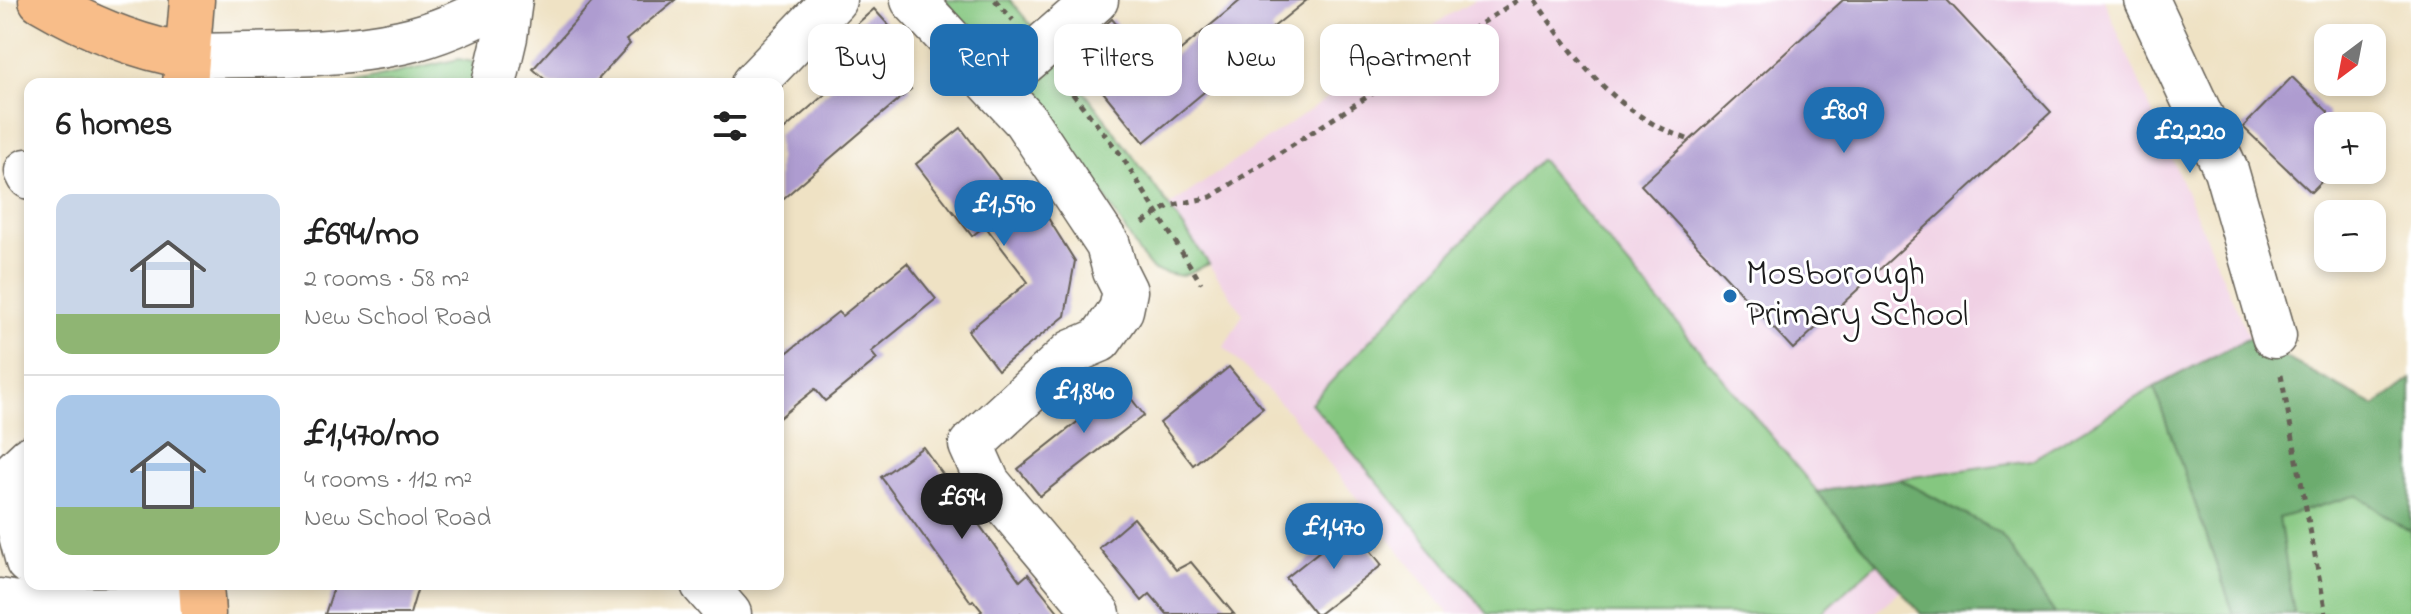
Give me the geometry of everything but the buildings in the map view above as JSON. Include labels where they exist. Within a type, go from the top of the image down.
[{"type":"main road","points":[[41,0],[99,31],[138,45],[186,70],[192,0]]},
{"type":"street","points":[[186,70],[402,42],[452,27],[509,0]]},
{"type":"street","points":[[495,78],[505,37],[509,0]]},
{"type":"street","points":[[759,78],[834,0]]},
{"type":"street","points":[[913,0],[936,24]]},
{"type":"street","points":[[1038,50],[1096,0]]},
{"type":"street","points":[[2147,0],[2226,170],[2274,336]]},
{"type":"street","points":[[1004,96],[1025,120],[1108,245],[1115,271],[1125,291],[1121,310],[1100,340],[1072,352],[971,445],[988,483],[1098,614]]},
{"type":"street","points":[[24,464],[14,473],[9,489],[24,547]]},
{"type":"street","points":[[708,590],[729,614]]},
{"type":"street","points":[[0,601],[57,609],[140,610],[202,600]]},
{"type":"path","points":[[995,0],[1016,24]]},
{"type":"path","points":[[1169,206],[1211,197],[1518,0]]},
{"type":"path","points":[[1535,0],[1567,49],[1613,97],[1661,131],[1690,140]]},
{"type":"path","points":[[1038,50],[1121,155],[1201,283]]},
{"type":"path","points":[[2274,336],[2326,614]]},
{"type":"shaded area","name":"Mosborough Primary School","points":[[1476,0],[2104,0],[2249,338],[2154,387],[2031,460],[1816,492],[1900,591],[1874,614],[1449,614],[1285,408],[1224,347],[1243,314],[1169,206],[1330,96],[1499,96],[1499,24],[1436,24]]},
{"type":"green space","points":[[944,0],[1010,0],[1030,24],[965,24]]},
{"type":"green space","points":[[1038,34],[1054,54],[1054,96],[1087,96],[1209,264],[1181,276],[1153,270],[1139,253],[1092,175],[1034,96],[1038,96]]},
{"type":"green space","points":[[459,59],[473,62],[475,77],[475,78],[375,78]]},
{"type":"green space","points":[[1540,159],[1877,563],[1820,614],[1488,614],[1311,403]]},
{"type":"green space","points":[[2249,338],[2375,406],[2411,379],[2411,532],[2357,495],[2279,518],[2294,614],[2234,614],[2154,387]]},
{"type":"green space","points":[[2154,387],[2234,614],[2055,614],[2000,533],[1899,479],[2031,460]]},
{"type":"green space","points":[[1899,479],[2000,533],[2055,614],[1921,614],[1816,492]]},
{"type":"green space","points":[[2357,495],[2411,532],[2411,614],[2294,614],[2278,518]]},
{"type":"place","name":"Mosborough Primary School","points":[[1730,296]]}]
